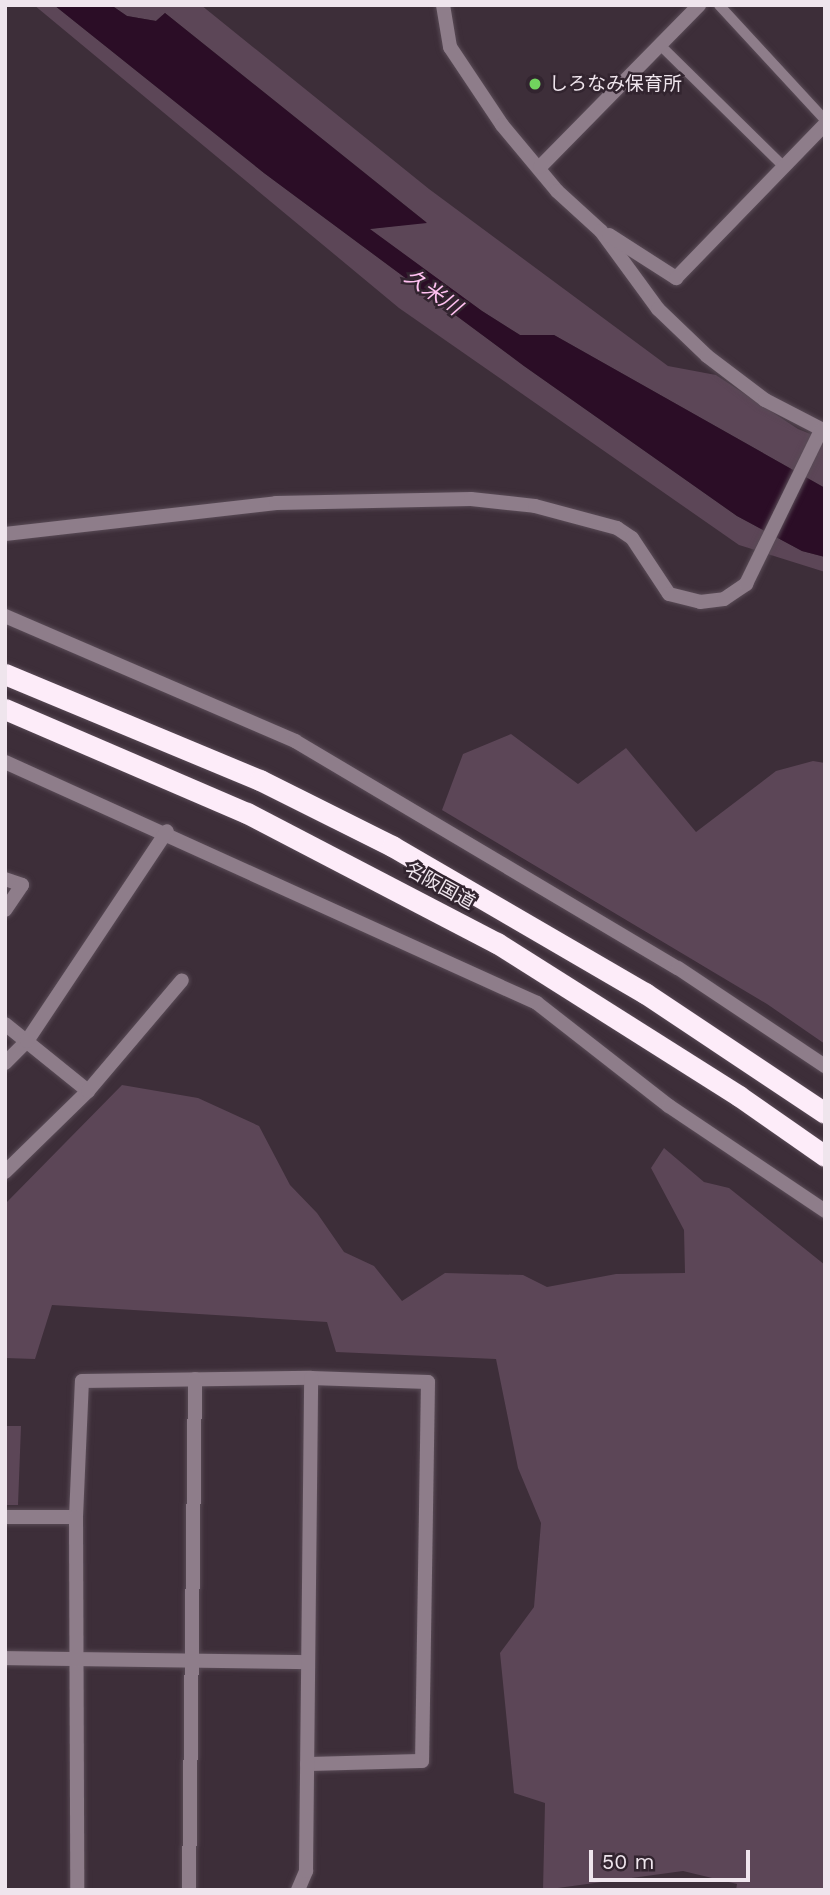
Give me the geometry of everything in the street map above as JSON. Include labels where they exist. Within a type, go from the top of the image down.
[{"type":"highway","name":"名阪国道","points":[[5,674],[260,780],[392,846],[645,993],[825,1113]]},
{"type":"highway","name":"名阪国道","points":[[5,709],[247,813],[473,930],[718,1082],[825,1156]]},
{"type":"street","points":[[443,5],[450,47],[502,125],[540,167],[557,191],[601,231],[676,278],[825,122]]},
{"type":"street","points":[[540,167],[699,5]]},
{"type":"street","points":[[5,534],[276,503],[471,499],[535,506],[617,528],[632,538],[669,594],[700,602],[724,599],[746,584],[823,431],[765,400],[707,356],[659,309],[601,231]]},
{"type":"street","points":[[5,616],[295,741],[678,968],[825,1066]]},
{"type":"street","points":[[5,762],[167,831],[537,1003],[669,1107],[825,1211]]},
{"type":"street","points":[[5,1063],[27,1041],[167,831]]},
{"type":"street","points":[[5,878],[22,885],[5,910]]},
{"type":"street","points":[[5,1172],[88,1091],[182,980]]},
{"type":"street","points":[[5,1024],[88,1091]]},
{"type":"street","points":[[298,1890],[306,1871],[311,1378]]},
{"type":"street","points":[[77,1890],[76,1517],[82,1381],[311,1378],[428,1382],[422,1761],[307,1764]]},
{"type":"street","points":[[189,1890],[194,1660],[195,1380]]},
{"type":"street","points":[[5,1517],[76,1517]]},
{"type":"street","points":[[5,1658],[307,1662]]},
{"type":"lane","points":[[719,5],[825,122]]},
{"type":"lane","points":[[660,45],[783,166]]},
{"type":"shaded area","points":[[34,5],[54,5],[264,173],[524,366],[737,516],[802,551],[825,557],[825,572],[739,545],[399,308]]},
{"type":"shaded area","points":[[111,5],[201,5],[429,189],[668,366],[716,375],[798,429],[825,440],[825,488],[554,335],[520,335],[482,311],[369,229],[426,222],[165,13],[156,21],[127,16]]},
{"type":"shaded area","points":[[511,734],[578,784],[626,748],[696,832],[776,771],[813,761],[825,763],[825,1044],[767,1004],[442,810],[463,754]]},
{"type":"shaded area","points":[[122,1085],[198,1098],[259,1126],[290,1185],[317,1213],[344,1252],[374,1266],[402,1301],[445,1273],[523,1275],[547,1287],[616,1274],[685,1273],[684,1230],[651,1168],[664,1148],[704,1182],[729,1188],[825,1265],[825,1890],[736,1890],[737,1884],[683,1871],[543,1890],[545,1803],[514,1793],[500,1653],[534,1607],[541,1523],[518,1468],[496,1359],[336,1352],[327,1322],[52,1305],[35,1359],[5,1358],[5,1204]]},
{"type":"shaded area","points":[[5,1426],[21,1426],[18,1505],[5,1505]]},
{"type":"water","name":"久米川","points":[[54,5],[111,5],[127,16],[156,21],[165,13],[427,223],[370,229],[482,311],[520,335],[554,335],[825,488],[825,557],[802,551],[737,516],[524,366],[264,173]]},
{"type":"place","name":"しろなみ保育所","points":[[535,84]]}]
